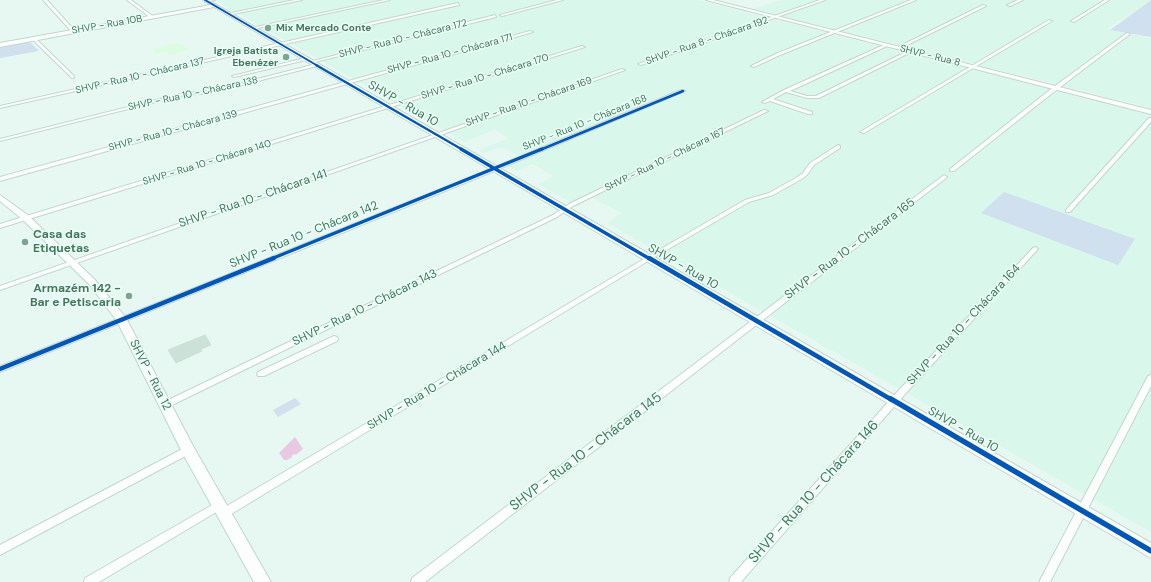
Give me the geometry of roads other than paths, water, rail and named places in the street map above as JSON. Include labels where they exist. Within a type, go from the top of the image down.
[{"type":"street","points":[[45,0],[74,32]]},
{"type":"street","points":[[129,0],[152,17]]},
{"type":"street","points":[[228,14],[300,0]]},
{"type":"street","points":[[253,28],[388,0]]},
{"type":"street","points":[[502,15],[561,0]]},
{"type":"street","name":"SHVP - Rua 8","points":[[708,0],[1151,112]]},
{"type":"street","name":"SHVP - Rua 8 - Chácara 192","points":[[640,64],[823,0]]},
{"type":"street","points":[[754,66],[914,0]]},
{"type":"street","points":[[1009,5],[1020,0]]},
{"type":"street","points":[[1073,21],[1107,0]]},
{"type":"street","name":"SHVP - Rua 10B","points":[[0,45],[152,17],[210,2]]},
{"type":"street","name":"SHVP - Rua 10","points":[[210,2],[435,135],[1151,551]]},
{"type":"street","name":"SHVP - Rua 10 - Chácara 137","points":[[0,107],[458,4]]},
{"type":"street","points":[[898,48],[984,6]]},
{"type":"street","name":"SHVP - Rua 10 - Chácara 172","points":[[311,62],[495,16]]},
{"type":"street","points":[[862,132],[1050,21]]},
{"type":"street","name":"SHVP - Rua 10 - Chácara 171","points":[[346,83],[531,32]]},
{"type":"street","points":[[952,170],[1056,88],[1128,34]]},
{"type":"street","points":[[34,39],[73,77]]},
{"type":"street","points":[[810,113],[767,101],[887,45]]},
{"type":"street","name":"SHVP - Rua 10 - Chácara 170","points":[[388,107],[583,47]]},
{"type":"street","points":[[786,91],[811,98],[817,97],[911,51]]},
{"type":"street","points":[[234,76],[311,62]]},
{"type":"street","name":"SHVP - Rua 10 - Chácara 138","points":[[0,140],[184,94],[210,92],[311,62]]},
{"type":"street","name":"SHVP - Rua 10 - Chácara 169","points":[[435,135],[623,70]]},
{"type":"street","name":"SHVP - Rua 10 - Chácara 139","points":[[0,179],[346,83]]},
{"type":"street","name":"SHVP - Rua 10 - Chácara 168","points":[[494,169],[683,91]]},
{"type":"street","name":"SHVP - Rua 10 - Chácara 140","points":[[0,226],[388,107]]},
{"type":"street","name":"SHVP - Rua 10 - Chácara 167","points":[[564,210],[766,110]]},
{"type":"street","points":[[1068,211],[1151,119]]},
{"type":"street","name":"SHVP - Rua 10 - Chácara 141","points":[[0,288],[435,135]]},
{"type":"street","name":"SHVP - Rua 10 - Chácara 144","points":[[89,582],[222,509],[747,201],[771,194],[798,179],[805,174],[812,164],[838,146]]},
{"type":"street","name":"SHVP - Rua 10 - Chácara 142","points":[[0,368],[494,169]]},
{"type":"street","name":"SHVP - Rua 10 - Chácara 165","points":[[756,321],[944,177]]},
{"type":"street","name":"SHVP - Rua 12","points":[[0,197],[26,218],[92,282],[122,320],[188,450],[263,582]]},
{"type":"street","name":"SHVP - Rua 10 - Chácara 143","points":[[165,405],[564,210]]},
{"type":"street","name":"SHVP - Rua 10 - Chácara 164","points":[[894,402],[1035,249]]},
{"type":"street","name":"SHVP - Rua 10 - Chácara 145","points":[[416,582],[756,321]]},
{"type":"street","points":[[313,333],[321,346]]},
{"type":"street","points":[[261,374],[334,339]]},
{"type":"street","points":[[1044,582],[1151,378]]},
{"type":"street","name":"SHVP - Rua 10 - Chácara 146","points":[[734,582],[894,402]]},
{"type":"street","points":[[0,549],[188,450]]},
{"type":"place","name":"Mix Mercado Conte","points":[[268,28]]},
{"type":"place","name":"Igreja Batista Ebenézer","points":[[286,57]]},
{"type":"place","name":"Casa das Etiquetas","points":[[25,242]]},
{"type":"place","name":"Armazém 142 - Bar e Petiscaria","points":[[129,296]]}]
